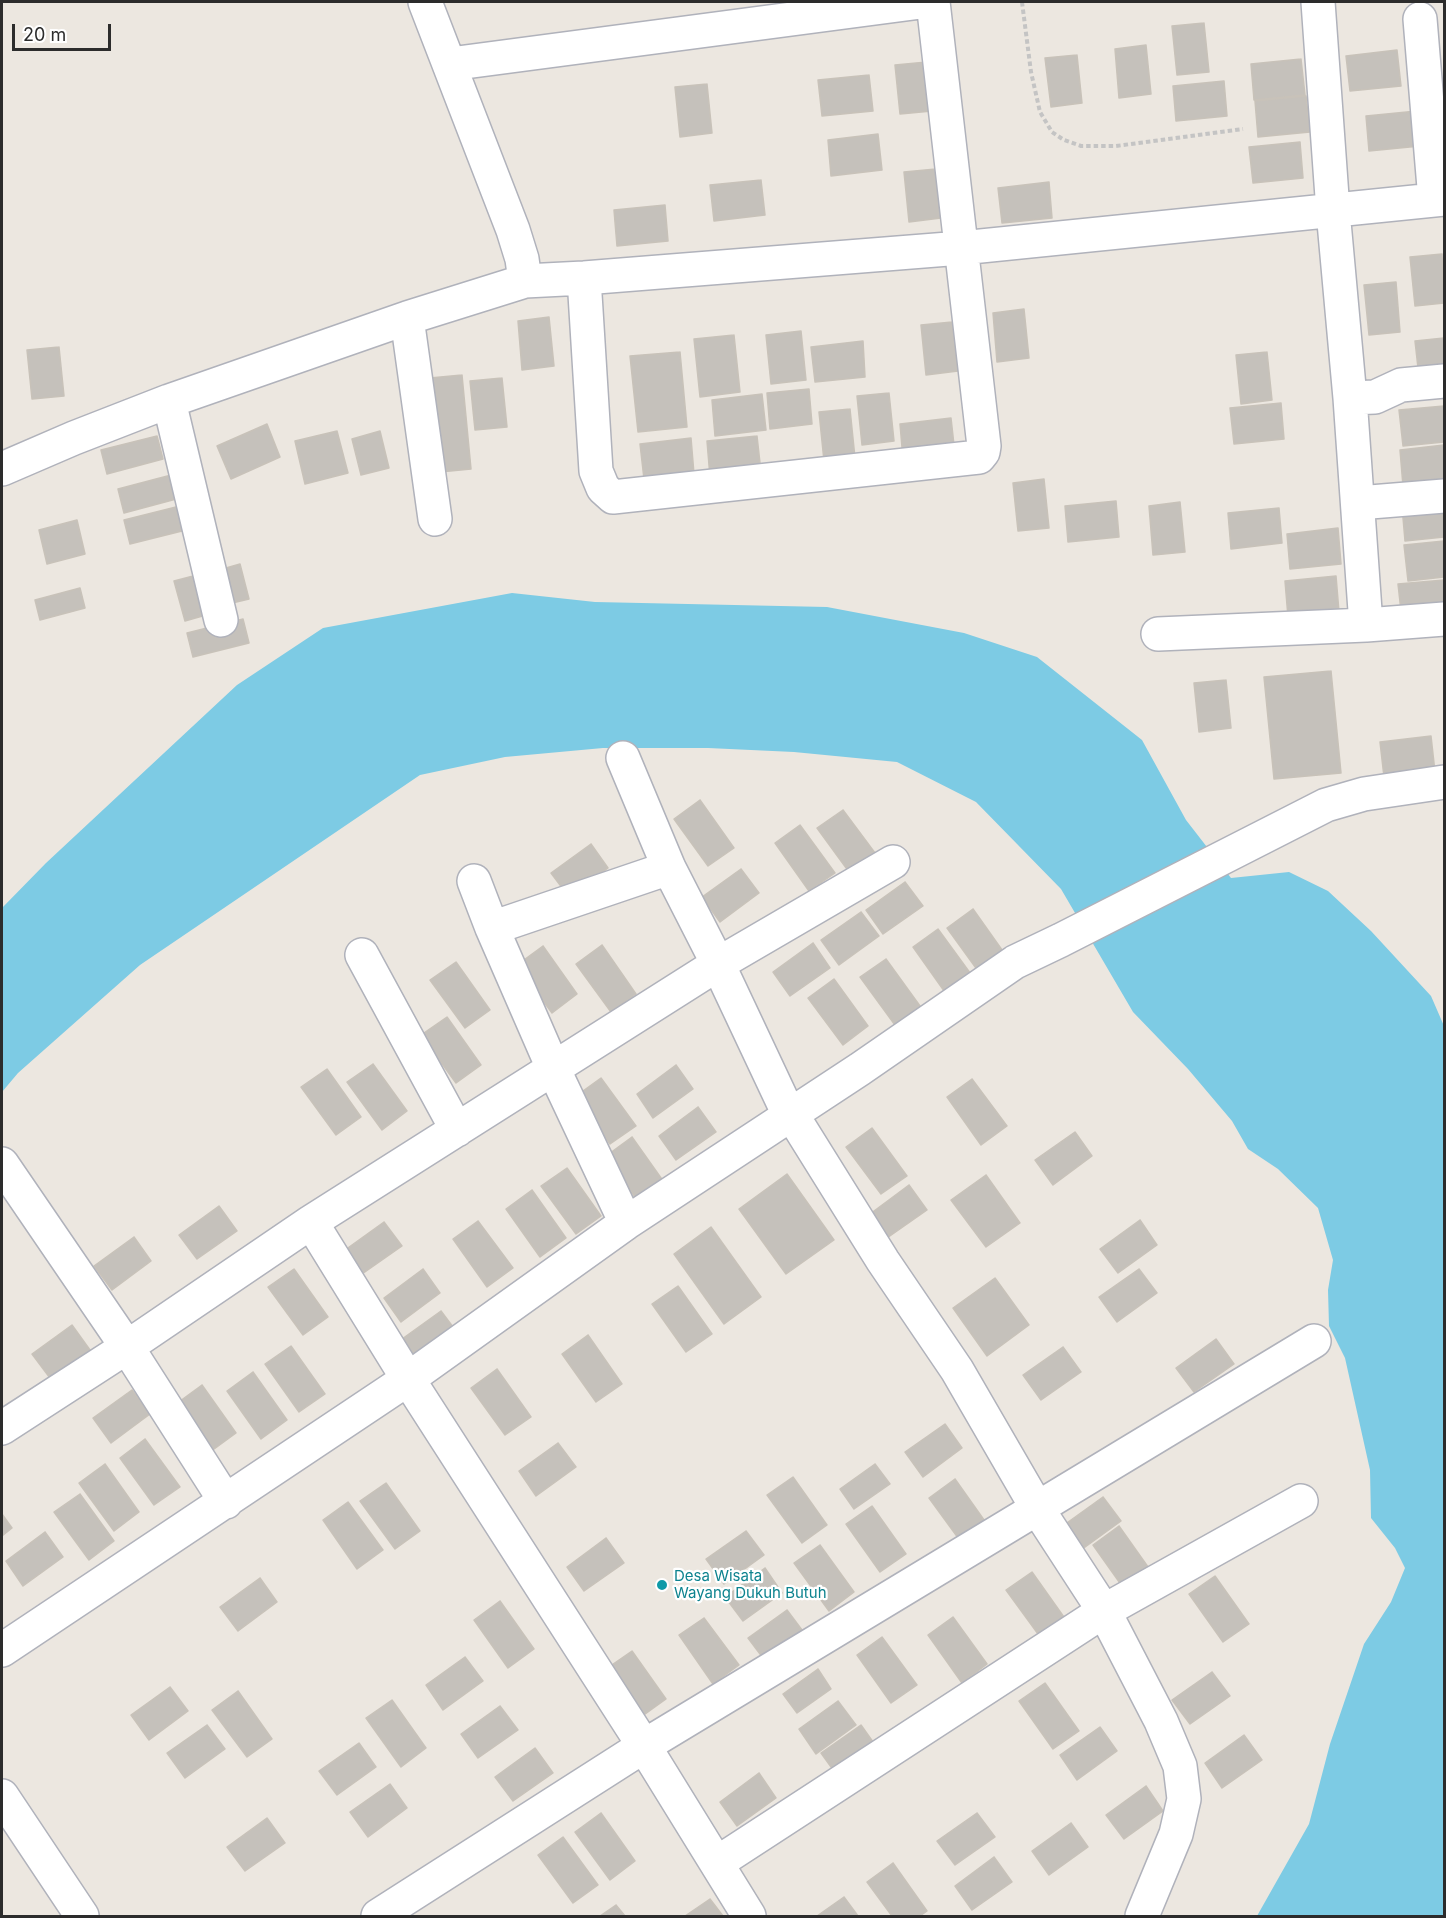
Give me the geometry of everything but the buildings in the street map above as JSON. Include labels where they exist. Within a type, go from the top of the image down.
[{"type":"street","points":[[425,2],[513,230],[522,259],[525,281]]},
{"type":"street","points":[[450,64],[776,11],[921,2]]},
{"type":"street","points":[[584,278],[596,471],[603,488],[612,497],[979,457],[984,446],[933,2]]},
{"type":"street","points":[[1318,2],[1366,625]]},
{"type":"street","points":[[2,469],[169,401],[406,318],[525,281],[961,248],[1440,200],[1420,19]]},
{"type":"street","points":[[406,318],[435,519]]},
{"type":"street","points":[[1350,398],[1375,397],[1401,385],[1444,381]]},
{"type":"street","points":[[169,401],[220,620]]},
{"type":"street","points":[[1358,503],[1444,496]]},
{"type":"street","points":[[1158,634],[1366,625],[1444,619]]},
{"type":"street","points":[[623,758],[669,868],[791,1116],[883,1261],[957,1370],[1037,1508],[1104,1611],[1156,1711],[1180,1766],[1184,1799],[1176,1834],[1142,1917]]},
{"type":"street","points":[[2,1650],[408,1379],[626,1223],[791,1116],[1015,962],[1326,805],[1364,794],[1444,782]]},
{"type":"street","points":[[2,1428],[127,1347],[311,1222],[553,1068],[718,964],[893,862]]},
{"type":"street","points":[[492,928],[669,868]]},
{"type":"street","points":[[474,881],[553,1068],[626,1223]]},
{"type":"street","points":[[362,956],[457,1130]]},
{"type":"street","points":[[2,1164],[127,1347],[226,1502]]},
{"type":"street","points":[[311,1222],[408,1379],[644,1746],[749,1917]]},
{"type":"street","points":[[378,1917],[644,1746],[1314,1341]]},
{"type":"street","points":[[717,1863],[1104,1611],[1301,1502]]},
{"type":"street","points":[[2,1796],[82,1917]]},
{"type":"path","points":[[1022,2],[1031,72],[1040,112],[1052,132],[1064,140],[1081,146],[1116,146],[1243,129]]},
{"type":"water","points":[[512,593],[595,602],[827,607],[964,633],[1037,657],[1142,740],[1186,820],[1231,878],[1289,872],[1328,891],[1371,931],[1431,996],[1444,1026],[1444,1916],[1257,1916],[1309,1824],[1330,1744],[1364,1644],[1391,1602],[1405,1568],[1395,1548],[1371,1518],[1370,1470],[1345,1358],[1329,1326],[1328,1290],[1333,1260],[1318,1208],[1278,1169],[1248,1149],[1232,1121],[1188,1069],[1133,1012],[1061,889],[976,802],[897,762],[794,752],[708,748],[603,748],[505,757],[420,775],[140,965],[18,1073],[2,1092],[2,908],[46,863],[237,685],[323,628]]},
{"type":"place","name":"Desa Wisata Wayang Dukuh Butuh","points":[[662,1585]]}]
